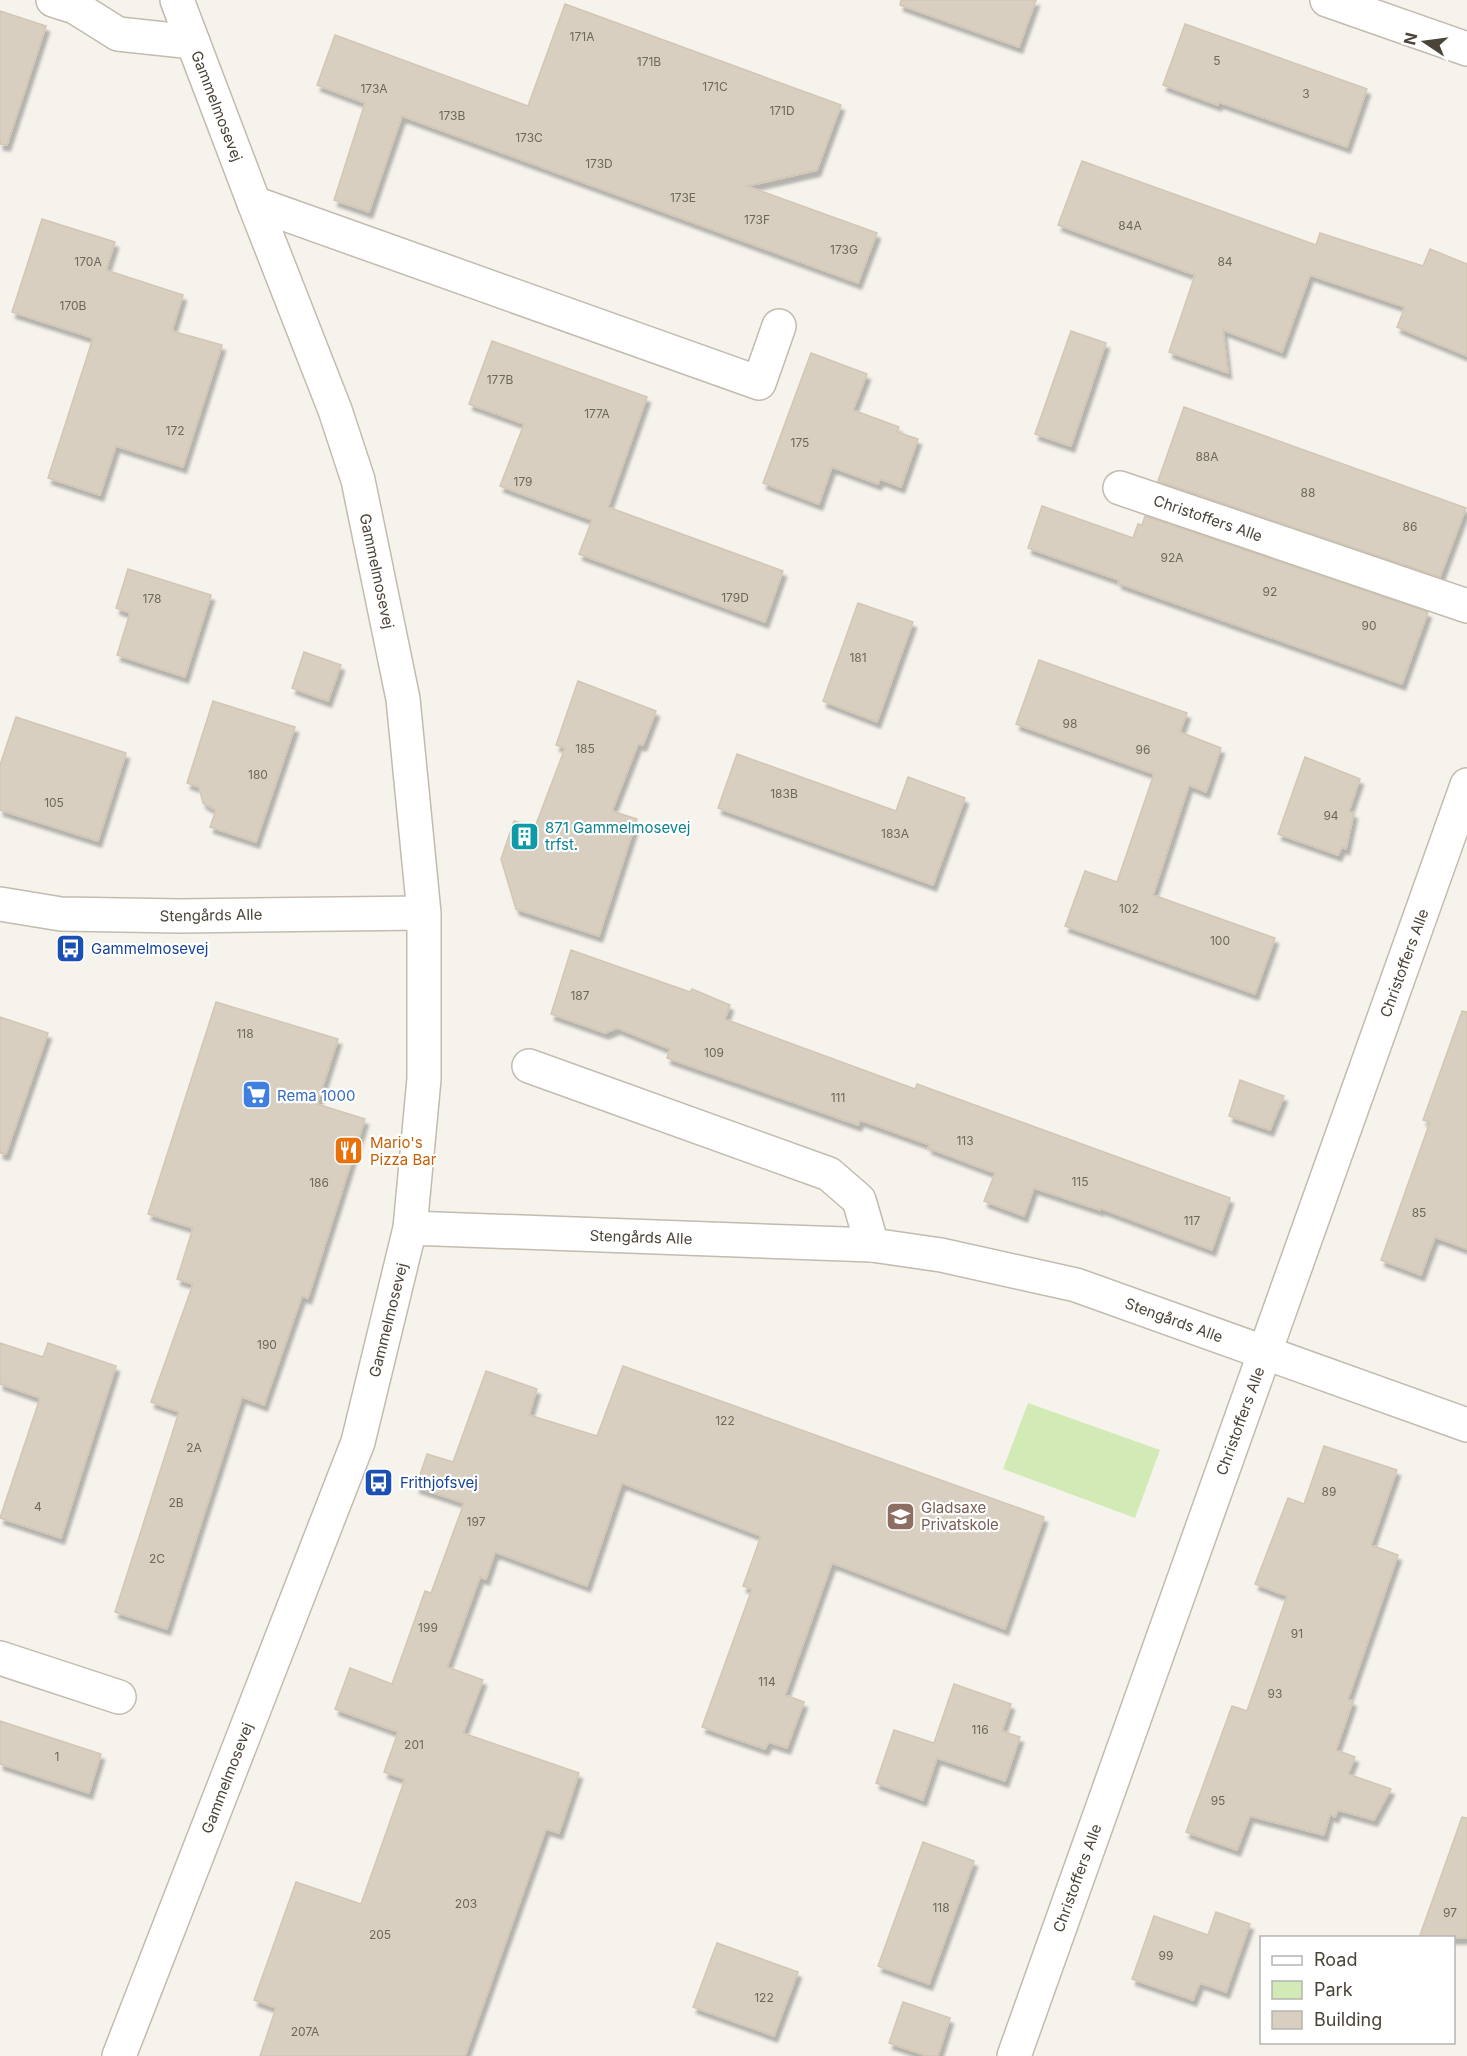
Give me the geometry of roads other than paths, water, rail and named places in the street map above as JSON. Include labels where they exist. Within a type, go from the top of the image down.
[{"type":"street","name":"Gammelmosevej","points":[[53,0],[75,7],[118,33],[193,42]]},
{"type":"street","name":"Gammelmosevej","points":[[119,2056],[358,1442],[410,1228],[424,1079],[424,913],[404,699],[358,480],[335,410],[177,0]]},
{"type":"street","points":[[1327,0],[1467,49]]},
{"type":"street","points":[[254,203],[759,383],[780,326]]},
{"type":"street","name":"Christoffers Alle","points":[[1120,488],[1467,606]]},
{"type":"street","name":"Christoffers Alle","points":[[1014,2056],[1467,785]]},
{"type":"street","name":"Stengårds Alle","points":[[0,904],[61,914],[181,916],[424,913]]},
{"type":"street","points":[[529,1066],[829,1174],[859,1200],[872,1245]]},
{"type":"street","name":"Stengårds Alle","points":[[410,1228],[872,1245],[941,1255],[1076,1285],[1467,1425]]},
{"type":"street","points":[[0,1658],[119,1697]]},
{"type":"place","name":"871 Gammelmosevej trfst.","points":[[524,836]]},
{"type":"place","name":"Gammelmosevej","points":[[70,948]]},
{"type":"place","name":"Rema 1000","points":[[256,1095]]},
{"type":"place","name":"Mario's Pizza Bar","points":[[349,1151]]},
{"type":"place","name":"Frithjofsvej","points":[[379,1482]]},
{"type":"place","name":"Gladsaxe Privatskole","points":[[900,1516]]}]
